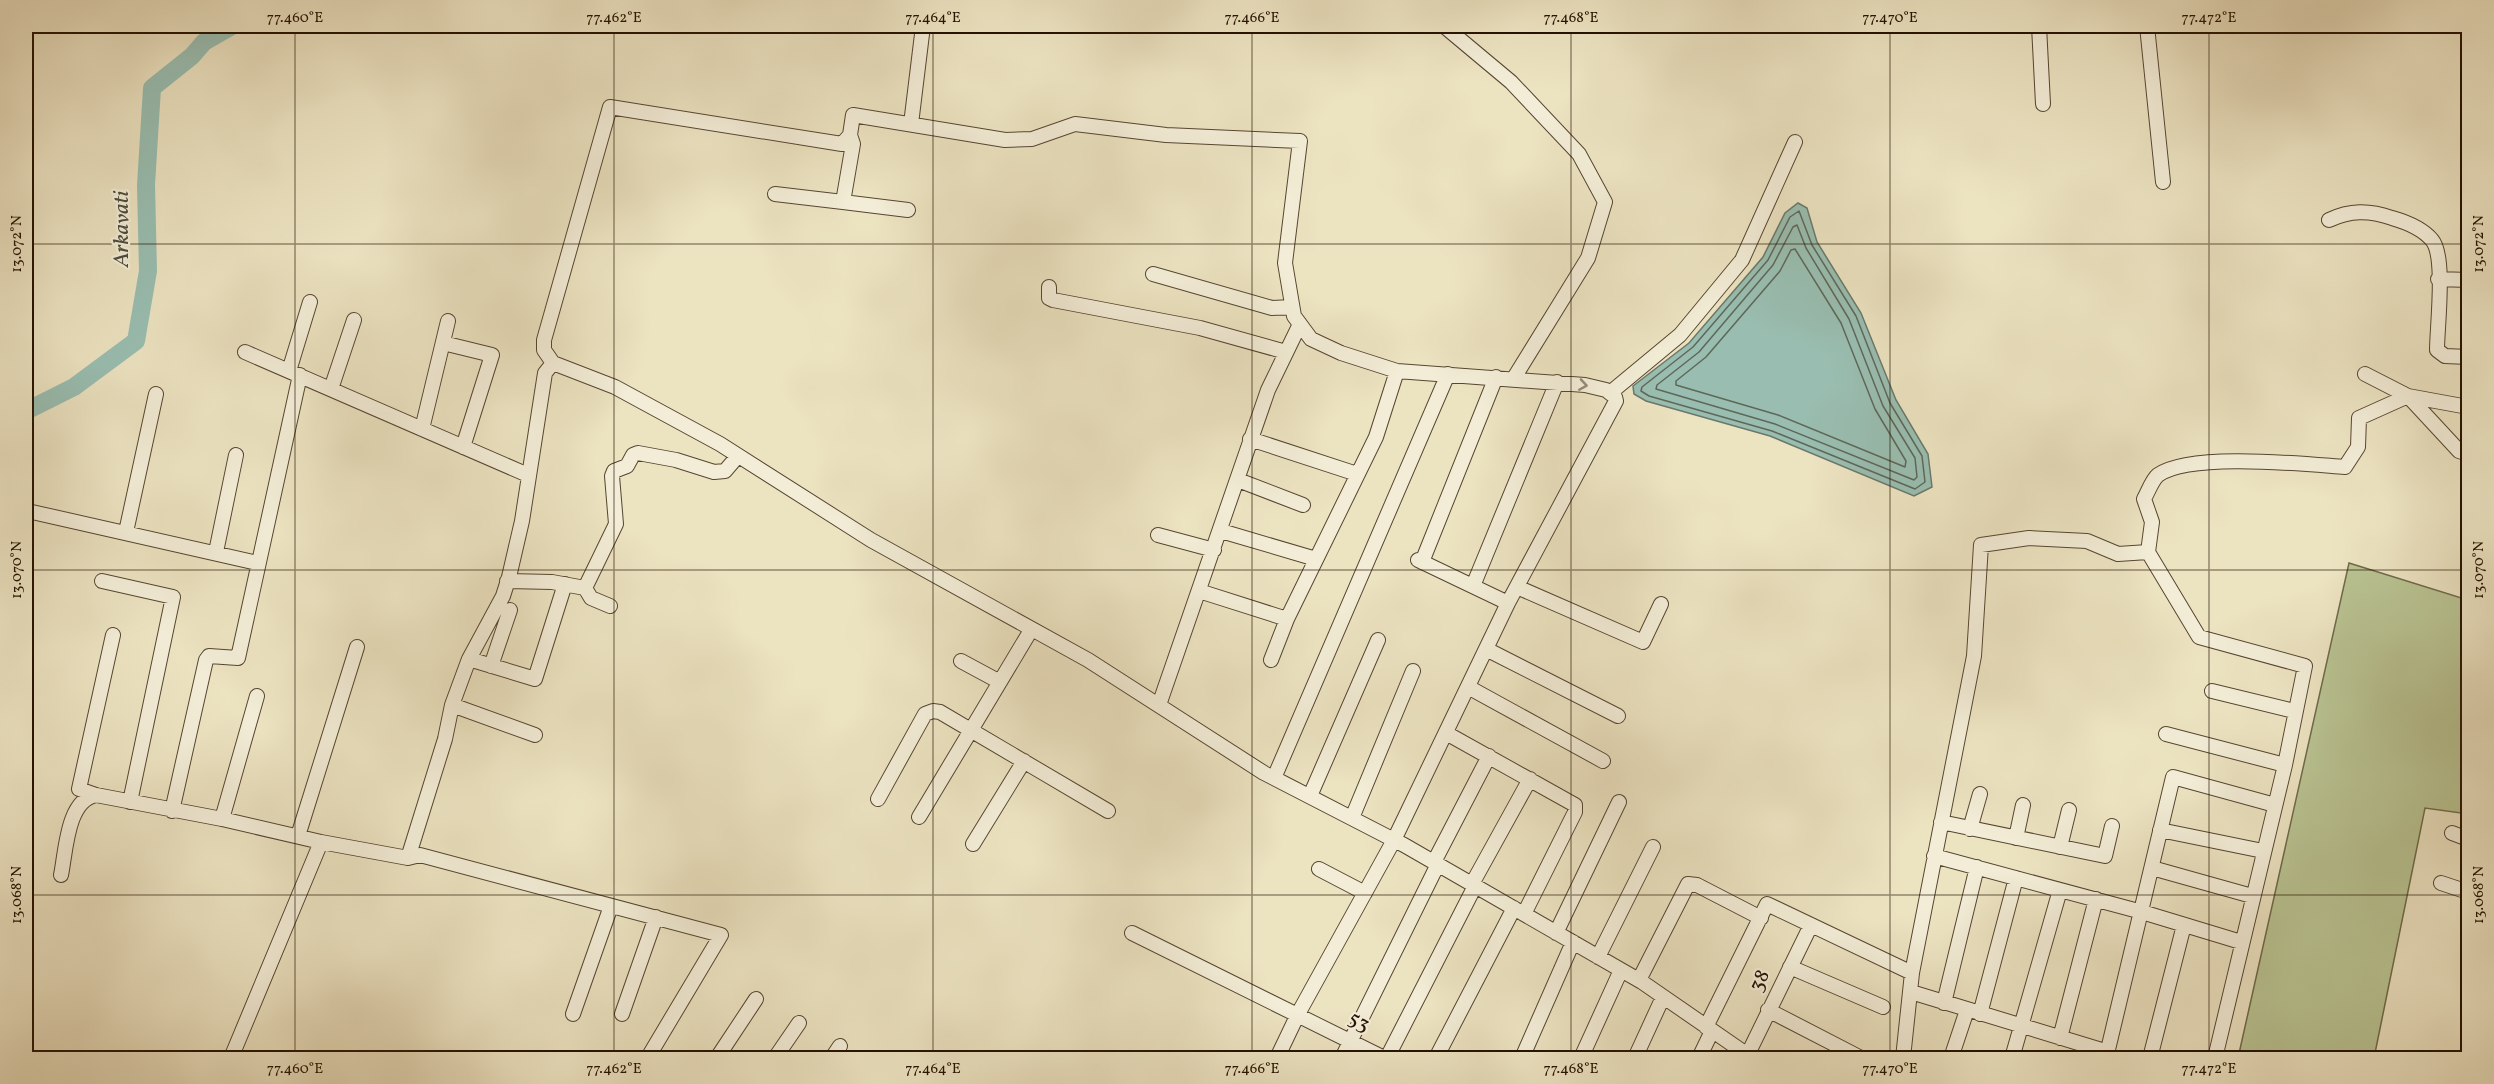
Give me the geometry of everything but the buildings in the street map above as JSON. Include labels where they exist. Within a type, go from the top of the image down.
[{"type":"street","points":[[911,124],[923,26]]},
{"type":"street","points":[[1444,26],[1511,82],[1579,154],[1605,202],[1588,258],[1515,378]]},
{"type":"street","points":[[2039,26],[2043,104]]},
{"type":"street","points":[[2147,26],[2163,182]]},
{"type":"street","points":[[850,135],[842,144],[610,107],[544,340],[544,350],[553,363],[626,392],[720,444],[737,457],[871,540],[1088,660],[1274,778],[1436,863],[1639,980],[1750,1057]]},
{"type":"street","points":[[843,202],[853,144],[850,135],[853,115],[1005,140],[1032,139],[1075,124],[1166,135],[1300,141],[1285,263],[1294,316],[1311,339],[1341,353],[1397,371],[1585,385],[1613,397]]},
{"type":"street","points":[[1277,1059],[1298,1014],[1394,840],[1508,603],[1613,397],[1680,335],[1742,260],[1796,142]]},
{"type":"street","points":[[775,194],[908,210]]},
{"type":"street","points":[[2329,220],[2347,211],[2367,212],[2415,226],[2433,241],[2439,256],[2437,350],[2445,356],[2469,357]]},
{"type":"street","points":[[1153,274],[1272,308],[1292,307]]},
{"type":"street","points":[[2438,279],[2469,280]]},
{"type":"street","points":[[1049,287],[1049,298],[1053,300],[1200,328],[1286,352]]},
{"type":"street","points":[[172,811],[206,660],[209,656],[238,658],[310,302]]},
{"type":"street","points":[[331,389],[354,320]]},
{"type":"street","points":[[422,429],[448,321]]},
{"type":"street","points":[[1159,705],[1268,390],[1300,324]]},
{"type":"street","points":[[443,343],[492,356],[463,447]]},
{"type":"street","points":[[245,352],[528,475]]},
{"type":"street","points":[[408,858],[445,739],[452,705],[469,659],[503,596],[522,521],[545,373],[553,363]]},
{"type":"street","points":[[1272,660],[1287,619],[1376,437],[1397,371]]},
{"type":"street","points":[[1274,778],[1448,374]]},
{"type":"street","points":[[2365,374],[2408,396],[2469,407]]},
{"type":"street","points":[[1496,377],[1420,561],[1508,603]]},
{"type":"street","points":[[1473,586],[1557,382]]},
{"type":"street","points":[[126,532],[156,394]]},
{"type":"street","points":[[2408,396],[2459,451],[2469,454]]},
{"type":"street","points":[[2215,1059],[2241,942],[2285,765],[2305,666],[2199,637],[2148,552],[2152,522],[2144,499],[2157,476],[2190,463],[2291,463],[2345,467],[2358,447],[2359,418],[2408,396]]},
{"type":"street","points":[[1250,439],[1357,474]]},
{"type":"street","points":[[585,588],[616,524],[613,506],[614,471],[627,466],[633,455],[638,453],[676,460],[714,472],[725,471],[737,457]]},
{"type":"street","points":[[216,552],[236,455]]},
{"type":"street","points":[[1238,480],[1303,505]]},
{"type":"street","points":[[32,512],[257,563]]},
{"type":"street","points":[[1221,531],[1316,559]]},
{"type":"street","points":[[1158,535],[1214,550]]},
{"type":"street","points":[[1903,1059],[1912,973],[1974,656],[1981,545],[2029,538],[2087,541],[2118,554],[2148,552]]},
{"type":"street","points":[[102,581],[172,597],[130,802]]},
{"type":"street","points":[[507,581],[565,584],[585,588],[591,598],[610,606]]},
{"type":"street","points":[[469,659],[535,679],[565,584]]},
{"type":"street","points":[[1517,587],[1643,642],[1661,604]]},
{"type":"street","points":[[1199,591],[1287,619]]},
{"type":"street","points":[[491,666],[510,610]]},
{"type":"street","points":[[919,817],[1031,630]]},
{"type":"street","points":[[113,635],[80,789],[96,795],[222,819],[321,842],[408,858],[420,855],[721,935],[650,1054],[657,1059]]},
{"type":"street","points":[[1310,796],[1378,640]]},
{"type":"street","points":[[298,836],[357,647]]},
{"type":"street","points":[[1486,649],[1618,716]]},
{"type":"street","points":[[961,661],[1000,682]]},
{"type":"street","points":[[1352,818],[1413,671]]},
{"type":"street","points":[[1468,687],[1603,761]]},
{"type":"street","points":[[2212,691],[2295,711]]},
{"type":"street","points":[[222,819],[257,696]]},
{"type":"street","points":[[452,705],[536,735]]},
{"type":"street","points":[[878,799],[925,714],[933,711],[940,712],[1108,811]]},
{"type":"street","points":[[1436,1059],[1575,812],[1575,805],[1446,733]]},
{"type":"street","points":[[2166,734],[2285,765]]},
{"type":"street","points":[[1341,1059],[1489,756]]},
{"type":"street","points":[[973,844],[1024,761]]},
{"type":"street","points":[[1911,992],[2060,1038],[2107,1055],[2173,777],[2275,805]]},
{"type":"street","points":[[1385,1059],[1530,778]]},
{"type":"street","points":[[1971,829],[1980,794]]},
{"type":"street","points":[[61,875],[78,807],[87,797],[96,795]]},
{"type":"street","points":[[1556,933],[1619,802]]},
{"type":"street","points":[[2016,838],[2024,805]]},
{"type":"street","points":[[2060,847],[2069,810]]},
{"type":"street","points":[[1941,822],[2105,856],[2112,826]]},
{"type":"street","points":[[2160,830],[2263,851]]},
{"type":"street","points":[[2452,833],[2469,839]]},
{"type":"street","points":[[231,1059],[321,842]]},
{"type":"street","points":[[1598,957],[1653,847]]},
{"type":"street","points":[[1934,856],[2096,899],[2241,942]]},
{"type":"street","points":[[1944,1003],[1977,867]]},
{"type":"street","points":[[2152,868],[2252,896]]},
{"type":"street","points":[[1319,869],[1365,893]]},
{"type":"street","points":[[1951,1059],[1973,1012],[2016,878]]},
{"type":"street","points":[[2441,883],[2469,892]]},
{"type":"street","points":[[1639,980],[1688,884],[1697,885],[1761,918]]},
{"type":"street","points":[[2012,1059],[2060,890]]},
{"type":"street","points":[[2060,1038],[2096,899]]},
{"type":"street","points":[[1699,1059],[1709,1029],[1767,904],[1912,973]]},
{"type":"street","points":[[573,1014],[611,906]]},
{"type":"street","points":[[622,1014],[656,917]]},
{"type":"street","name":"38","points":[[1750,1057],[1768,1010],[1811,925]]},
{"type":"street","points":[[2150,1059],[2184,925]]},
{"type":"street","name":"53","points":[[1132,933],[1385,1059]]},
{"type":"street","points":[[1522,1059],[1572,942]]},
{"type":"street","points":[[1790,967],[1883,1007]]},
{"type":"street","points":[[1581,1059],[1621,970]]},
{"type":"street","points":[[1635,1059],[1663,997]]},
{"type":"street","points":[[717,1059],[756,999]]},
{"type":"street","points":[[1768,1010],[1861,1059]]},
{"type":"street","points":[[775,1059],[799,1023]]},
{"type":"street","points":[[832,1059],[840,1046]]},
{"type":"green space","points":[[2349,563],[2468,600],[2468,814],[2425,808],[2374,1058],[2238,1058]]},
{"type":"water","points":[[1798,203],[1807,208],[1817,242],[1861,313],[1896,400],[1928,454],[1932,487],[1914,496],[1770,436],[1646,401],[1634,394],[1633,386],[1689,343],[1763,257],[1785,213]]},
{"type":"waterway","name":"Arkavati","points":[[26,411],[74,387],[136,341],[148,271],[146,185],[152,88],[192,56],[204,42],[232,26]]}]
